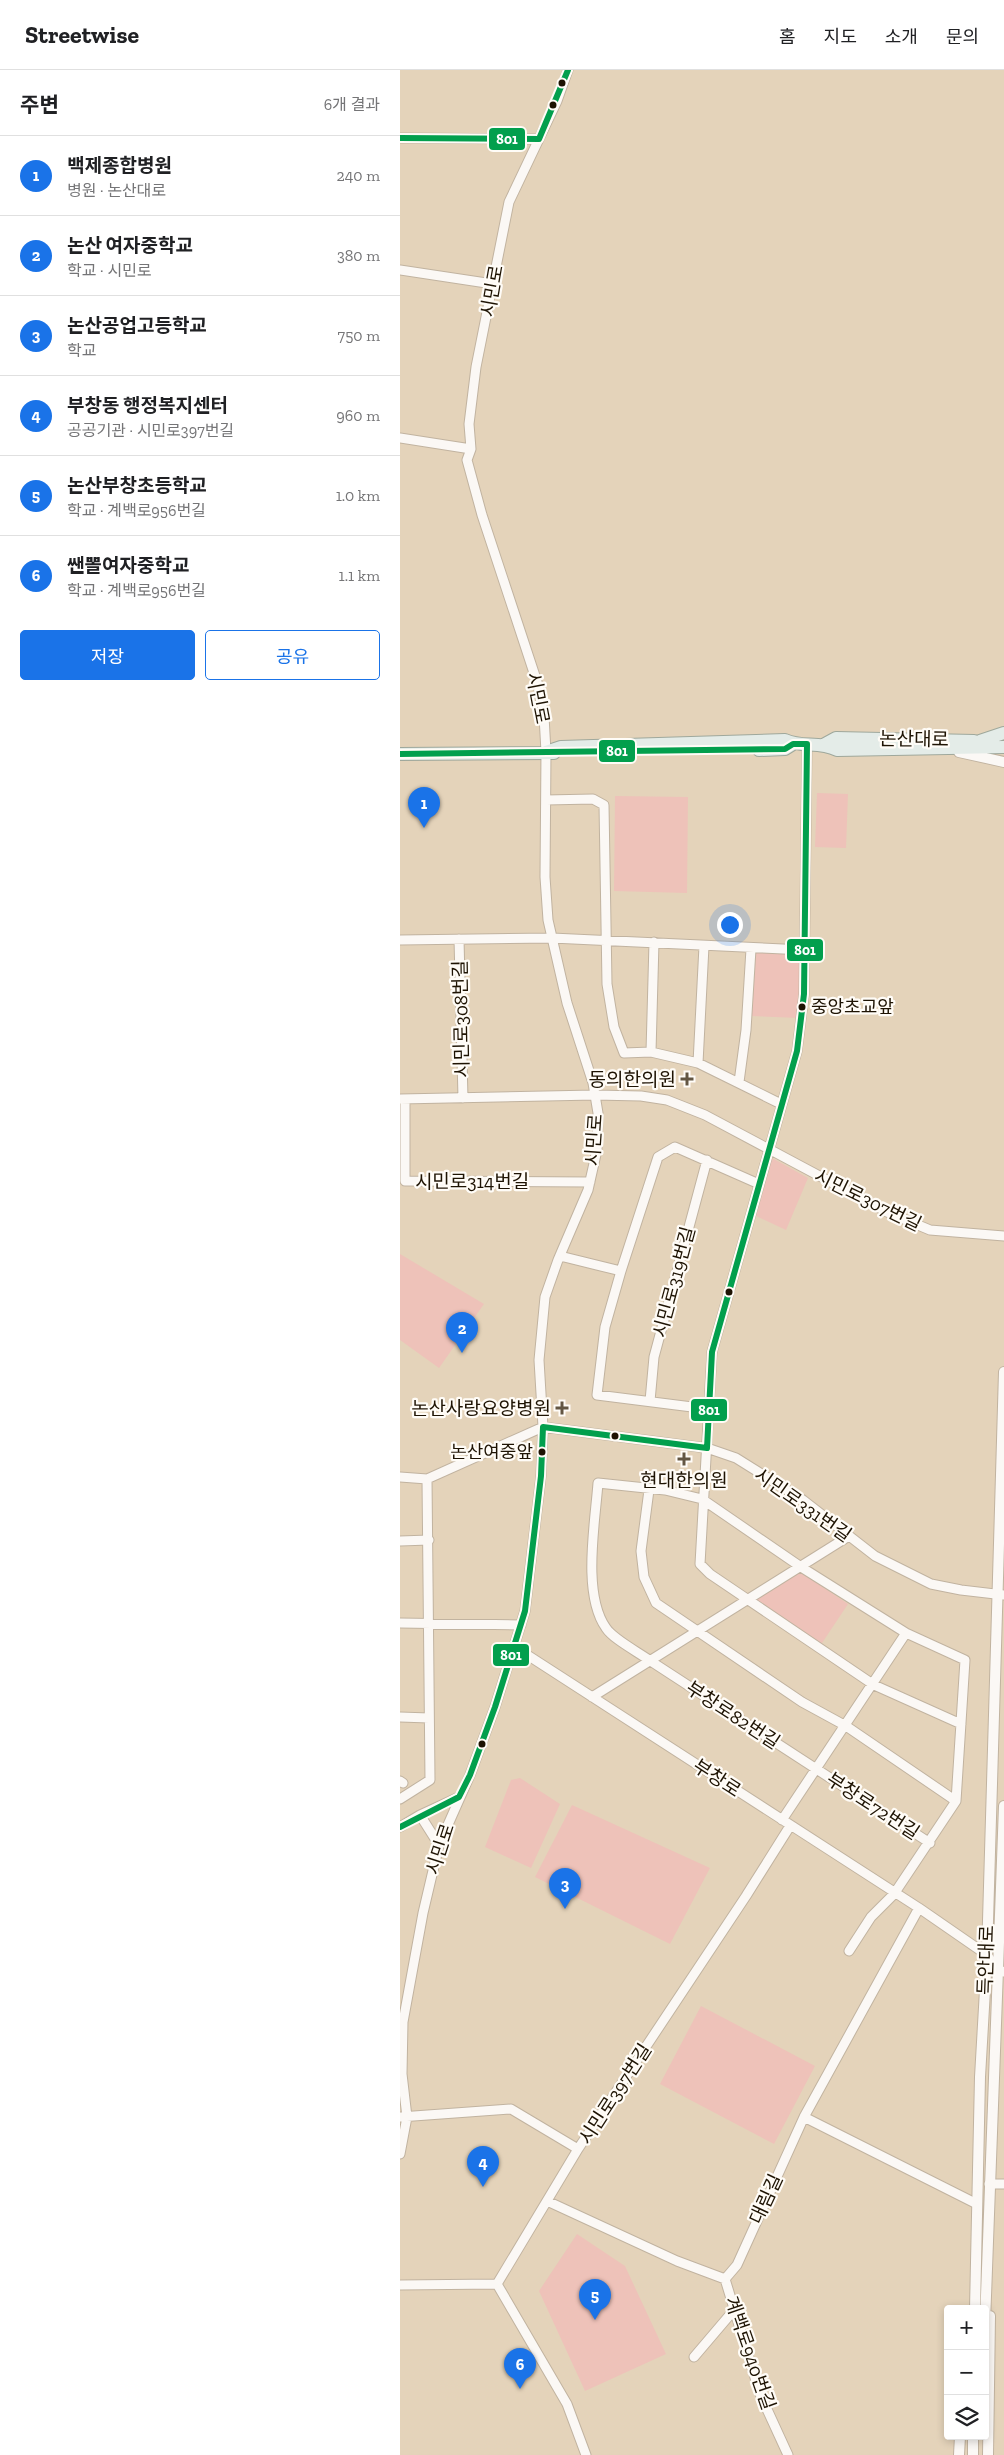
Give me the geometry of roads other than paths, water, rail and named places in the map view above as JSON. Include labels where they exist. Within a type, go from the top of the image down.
[{"type":"main road","points":[[980,741],[1004,733]]},
{"type":"main road","name":"논산대로","points":[[825,744],[836,738],[1004,743]]},
{"type":"main road","name":"논산대로","points":[[400,754],[546,752],[561,754],[785,749],[793,744],[825,744],[837,750],[1004,747]]},
{"type":"street","name":"시민로","points":[[400,2154],[403,2117],[402,2022],[423,1913],[439,1845],[470,1775],[521,1625],[529,1581],[541,1476],[543,1427],[539,1360],[545,1297],[590,1182],[598,1135],[595,1095],[567,1003],[552,938],[545,877],[546,752],[544,716],[538,685],[473,486],[467,460],[471,449],[469,424],[476,367],[509,202],[540,139],[568,70]]},
{"type":"street","points":[[400,138],[540,139]]},
{"type":"street","points":[[400,270],[493,284]]},
{"type":"street","points":[[400,438],[471,449]]},
{"type":"street","points":[[807,744],[804,950],[800,1030],[797,1051],[712,1352],[702,1499],[700,1564],[710,1574],[874,1685],[960,1724]]},
{"type":"street","points":[[938,749],[983,756],[1004,762]]},
{"type":"street","points":[[546,800],[593,799],[604,805],[608,941],[607,984],[614,1027],[624,1053],[651,1052],[698,1063],[740,1082],[781,1104]]},
{"type":"street","points":[[400,940],[552,938],[654,942],[751,949],[804,950]]},
{"type":"street","name":"시민로308번길","points":[[460,939],[463,1098]]},
{"type":"street","points":[[651,1052],[654,942]]},
{"type":"street","points":[[698,1063],[704,946]]},
{"type":"street","points":[[740,1082],[746,1030],[751,949]]},
{"type":"street","name":"시민로308번길","points":[[403,1099],[595,1095]]},
{"type":"street","name":"시민로307번길","points":[[595,1095],[641,1096],[667,1100],[704,1114],[886,1212],[930,1230],[1004,1236]]},
{"type":"street","name":"시민로314번길","points":[[403,1099],[405,1181],[590,1182]]},
{"type":"street","points":[[708,1409],[597,1395],[605,1327],[658,1157],[675,1147],[759,1184]]},
{"type":"street","name":"시민로319번길","points":[[650,1401],[654,1356],[707,1160]]},
{"type":"street","points":[[560,1256],[621,1271]]},
{"type":"street","name":"득안대로","points":[[984,2305],[977,2204],[980,2077],[987,1955],[1000,1594],[1004,1372]]},
{"type":"street","points":[[400,1477],[427,1479],[543,1427]]},
{"type":"street","name":"시민로331번길","points":[[543,1427],[706,1448],[736,1458],[803,1500],[875,1556],[931,1584],[961,1590],[1000,1594]]},
{"type":"street","points":[[400,1799],[430,1780],[430,1622],[427,1479]]},
{"type":"street","name":"부창로82번길","points":[[649,1490],[598,1483],[591,1591],[606,1630],[817,1769]]},
{"type":"street","points":[[786,1823],[817,1769],[846,1726],[874,1685],[906,1633],[801,1567],[702,1499],[665,1490],[649,1490],[641,1551],[644,1577],[656,1602],[696,1632],[802,1702],[846,1726],[956,1801]]},
{"type":"street","points":[[592,1697],[849,1536]]},
{"type":"street","points":[[400,1541],[429,1540]]},
{"type":"street","points":[[400,1623],[521,1625]]},
{"type":"street","name":"부창로72번길","points":[[850,1951],[872,1916],[894,1894],[930,1843],[956,1801],[965,1660],[906,1633]]},
{"type":"street","name":"부창로","points":[[515,1647],[894,1894],[919,1908],[987,1955],[1000,1970]]},
{"type":"street","points":[[400,1717],[429,1718]]},
{"type":"street","name":"부창로72번길","points":[[817,1769],[930,1843]]},
{"type":"street","points":[[400,1827],[420,1815],[459,1797]]},
{"type":"street","name":"득안대로","points":[[975,2305],[981,2240],[989,2184],[1000,1970],[1004,1806]]},
{"type":"street","points":[[420,1815],[439,1845]]},
{"type":"street","name":"시민로397번길","points":[[497,2284],[578,2149],[746,1896],[786,1823]]},
{"type":"street","points":[[919,1908],[804,2117],[977,2204]]},
{"type":"street","points":[[403,2117],[511,2109],[578,2149]]},
{"type":"street","name":"대림길","points":[[725,2279],[736,2265],[804,2117]]},
{"type":"street","points":[[989,2184],[1004,2184]]},
{"type":"street","points":[[547,2201],[677,2262],[725,2279]]},
{"type":"street","points":[[969,2305],[981,2240]]},
{"type":"street","points":[[981,2240],[991,2349],[988,2455]]},
{"type":"street","name":"계백로940번길","points":[[725,2279],[760,2394],[788,2455]]},
{"type":"street","points":[[400,2285],[497,2284],[567,2404],[586,2455]]},
{"type":"street","points":[[694,2357],[734,2310]]},
{"type":"street","points":[[959,2455],[960,2440]]},
{"type":"street","points":[[973,2440],[973,2455]]},
{"type":"street","points":[[983,2440],[983,2455]]},
{"type":"place","name":"백제종합병원","points":[[424,828]]},
{"type":"place","name":"중앙초교앞","points":[[802,1007]]},
{"type":"place","name":"동의한의원","points":[[687,1079]]},
{"type":"place","name":"논산 여자중학교","points":[[462,1353]]},
{"type":"place","name":"논산사랑요양병원","points":[[562,1408]]},
{"type":"place","name":"논산여중앞","points":[[542,1452]]},
{"type":"place","name":"현대한의원","points":[[684,1459]]},
{"type":"place","name":"논산공업고등학교","points":[[565,1909]]},
{"type":"place","name":"부창동 행정복지센터","points":[[483,2187]]},
{"type":"place","name":"논산부창초등학교","points":[[595,2320]]},
{"type":"place","name":"쌘뽈여자중학교","points":[[520,2389]]}]
